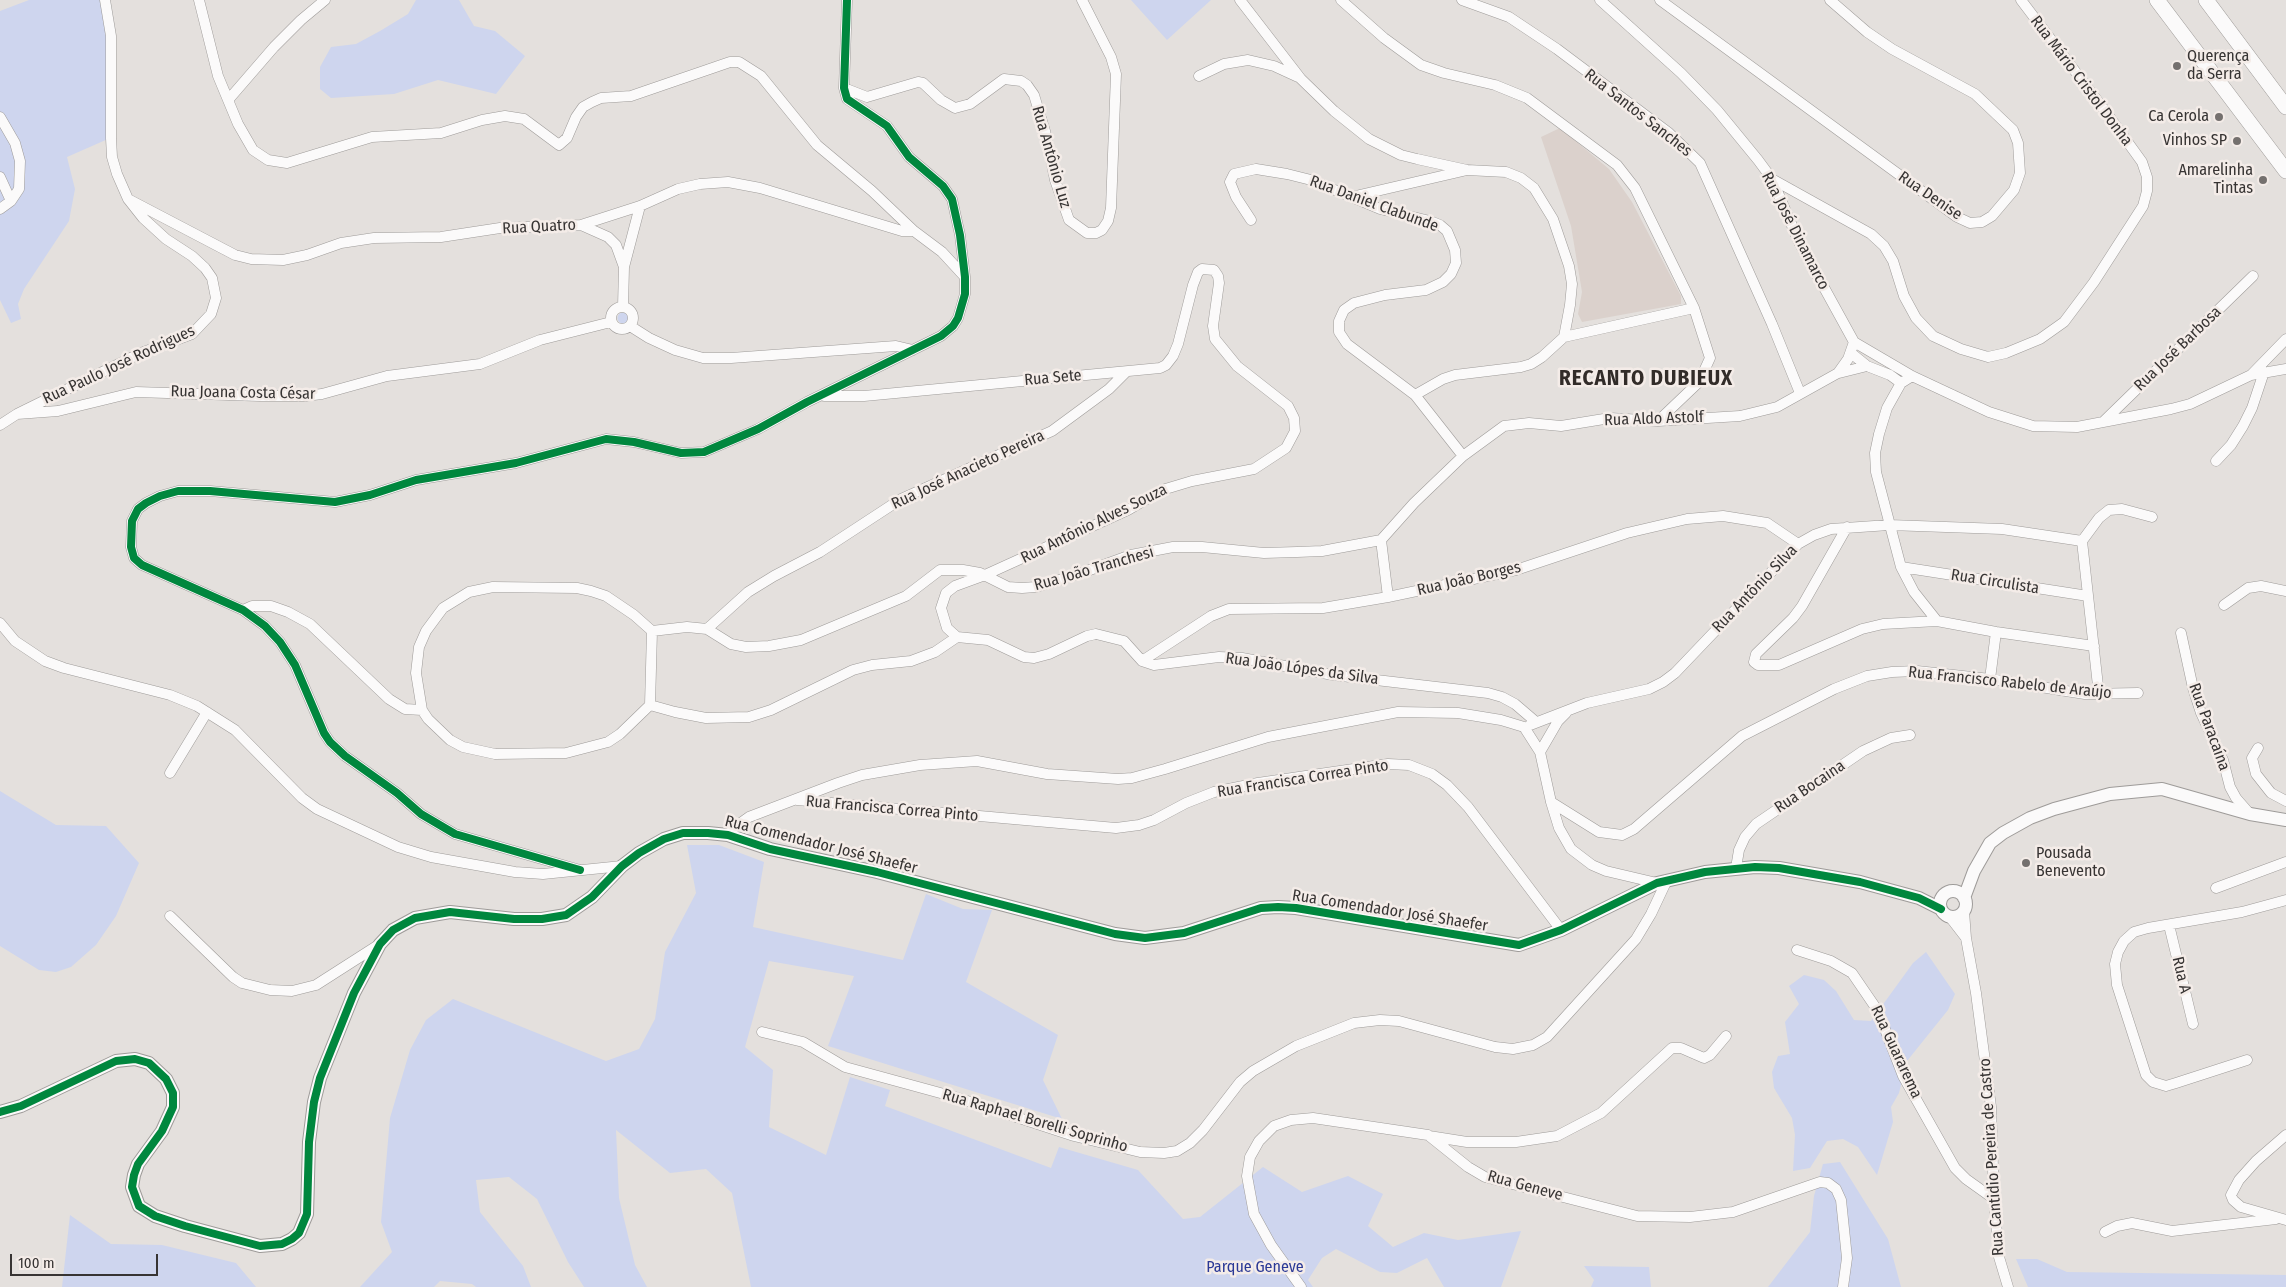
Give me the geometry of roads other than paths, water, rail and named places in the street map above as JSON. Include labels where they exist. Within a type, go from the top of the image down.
[{"type":"main road","points":[[2157,0],[2286,171]]},
{"type":"main road","points":[[2206,0],[2286,107]]},
{"type":"street","name":"Rua Paulo José Rodrigues","points":[[0,425],[17,414],[142,353],[192,334],[211,314],[216,298],[215,288],[205,268],[192,256],[166,239],[143,218],[128,199],[117,174],[112,157],[111,36],[105,0]]},
{"type":"street","points":[[199,0],[218,76],[238,124],[253,150],[263,158],[277,163],[300,160],[332,148],[372,137],[441,133],[482,120],[506,116],[524,119],[559,145],[567,138],[576,117],[592,102],[601,98],[631,96],[730,62],[739,62],[761,76],[817,145],[879,197],[914,231]]},
{"type":"street","points":[[229,99],[274,47],[301,20],[325,0]]},
{"type":"street","points":[[580,870],[455,834],[422,814],[397,793],[345,756],[330,742],[324,733],[295,664],[280,642],[265,626],[243,610],[142,566],[134,558],[131,546],[132,521],[138,509],[160,496],[178,491],[210,491],[336,502],[370,495],[416,480],[516,463],[606,439],[634,442],[681,453],[704,452],[758,429],[941,336],[953,326],[962,308],[965,277],[960,235],[952,199],[948,192],[909,157],[887,126],[846,99],[844,88],[847,0]]},
{"type":"street","name":"Rua Antônio Luz","points":[[844,88],[867,97],[887,93],[918,82],[923,83],[941,100],[955,108],[970,104],[1004,79],[1021,81],[1027,85],[1034,95],[1045,131],[1060,196],[1070,220],[1087,232],[1096,233],[1102,230],[1108,220],[1111,208],[1116,74],[1104,42],[1082,0]]},
{"type":"street","points":[[1240,0],[1301,79],[1334,111],[1369,139],[1401,154],[1467,170],[1506,172],[1521,178],[1534,188],[1553,219],[1569,266],[1572,284],[1564,338]]},
{"type":"street","points":[[1341,0],[1410,58],[1432,69],[1495,85],[1527,98],[1617,165],[1635,188],[1694,308],[1710,358],[1699,382],[1658,421]]},
{"type":"street","name":"Rua Santos Sanches","points":[[1462,0],[1508,17],[1557,50],[1669,133],[1700,163],[1772,324],[1800,393]]},
{"type":"street","name":"Rua José Dinamarco","points":[[1600,0],[1681,73],[1717,110],[1772,179],[1798,242],[1854,342]]},
{"type":"street","name":"Rua Denise","points":[[1660,0],[1957,217],[1970,223],[1982,222],[1992,216],[2014,190],[2020,174],[2018,143],[2013,130],[1975,94],[1892,49],[1867,32],[1830,0]]},
{"type":"street","name":"Rua Mário Cristol Donha","points":[[1772,179],[1871,234],[1884,246],[1893,262],[1904,296],[1916,318],[1933,336],[1961,349],[1988,357],[2006,354],[2040,339],[2064,322],[2094,282],[2142,206],[2147,191],[2147,177],[2142,162],[2021,0]]},
{"type":"street","points":[[1200,76],[1224,64],[1248,60],[1274,66],[1301,79]]},
{"type":"street","points":[[0,117],[15,143],[20,161],[18,189],[11,201],[0,209]]},
{"type":"street","name":"Rua Daniel Clabunde","points":[[1251,220],[1231,187],[1230,182],[1234,174],[1243,170],[1256,169],[1311,180],[1380,209],[1440,224],[1452,238],[1456,263],[1451,274],[1443,282],[1426,290],[1361,300],[1344,310],[1339,320],[1339,332],[1347,344],[1415,395],[1463,456]]},
{"type":"street","points":[[1351,197],[1467,170]]},
{"type":"street","points":[[0,176],[11,201]]},
{"type":"street","name":"Rua Quatro","points":[[128,199],[221,250],[251,259],[283,260],[307,255],[341,243],[374,238],[440,237],[500,228],[581,225],[640,206],[678,189],[708,183],[728,182],[760,188],[902,231],[914,231],[942,252],[965,277]]},
{"type":"street","points":[[623,307],[624,267],[640,206]]},
{"type":"street","points":[[581,225],[608,237],[616,245],[624,267]]},
{"type":"street","name":"Rua Sete","points":[[822,396],[864,396],[1160,368],[1166,365],[1173,356],[1178,344],[1198,272],[1202,269],[1214,270]]},
{"type":"street","name":"Rua Antônio Alves Souza","points":[[957,637],[947,628],[941,614],[943,599],[949,590],[1128,510],[1162,490],[1192,481],[1254,469],[1286,448],[1294,432],[1294,418],[1288,406],[1237,366],[1215,339],[1213,326],[1219,283],[1218,276],[1214,270]]},
{"type":"street","name":"Rua José Barbosa","points":[[2103,422],[2253,276]]},
{"type":"street","points":[[623,307],[629,310],[632,316],[630,326],[618,329],[611,322],[613,311],[623,307]]},
{"type":"street","points":[[1415,395],[1443,379],[1455,375],[1521,368],[1532,364],[1564,338],[1694,308]]},
{"type":"street","name":"Rua Joana Costa César","points":[[17,414],[58,412],[136,392],[269,396],[322,394],[396,375],[480,364],[540,340],[611,322]]},
{"type":"street","points":[[630,326],[649,338],[675,350],[703,358],[731,358],[896,346],[913,350]]},
{"type":"street","points":[[2251,375],[2286,339]]},
{"type":"street","points":[[1854,342],[1912,376],[1989,412],[2033,426],[2077,427],[2190,404],[2251,375],[2286,369]]},
{"type":"street","name":"Rua Aldo Astolf","points":[[1381,540],[1414,503],[1463,456],[1504,426],[1516,423],[1561,426],[1626,418],[1658,421],[1740,416],[1777,407],[1838,373],[1845,366],[1854,342]]},
{"type":"street","points":[[1851,353],[1867,366],[1890,375],[1901,383]]},
{"type":"street","points":[[1838,373],[1867,366]]},
{"type":"street","name":"Rua José Anacieto Pereira","points":[[707,629],[748,592],[826,547],[901,499],[1052,431],[1109,389],[1126,372]]},
{"type":"street","points":[[2216,461],[2243,426],[2252,408],[2264,372]]},
{"type":"street","points":[[1912,376],[1901,383],[1888,408],[1875,453],[1876,472],[1902,567],[1914,592],[1937,621]]},
{"type":"street","points":[[2099,695],[2082,541],[2090,528],[2109,510],[2115,509],[2152,517]]},
{"type":"street","name":"Rua João Borges","points":[[1142,661],[1211,616],[1229,609],[1323,608],[1388,597],[1516,570],[1627,533],[1687,519],[1723,516],[1767,523],[1798,544]]},
{"type":"street","name":"Rua Antônio Silva","points":[[1524,727],[1587,703],[1649,689],[1663,682],[1675,673],[1798,544],[1814,535],[1831,529],[1889,525],[2002,529],[2082,541]]},
{"type":"street","points":[[1847,527],[1794,618],[1756,654],[1754,662],[1764,666],[1779,665],[1862,629],[1883,624],[1937,621],[1996,632],[2094,646]]},
{"type":"street","points":[[1381,540],[1388,597]]},
{"type":"street","name":"Rua João Tranchesi","points":[[652,631],[687,627],[707,629],[731,644],[746,648],[769,646],[801,640],[906,596],[940,570],[963,570],[985,574],[1002,585],[1015,589],[1068,577],[1132,555],[1173,547],[1202,547],[1264,553],[1297,552],[1322,551],[1381,540]]},
{"type":"street","name":"Rua Circulista","points":[[1902,567],[2088,596]]},
{"type":"street","points":[[2224,606],[2248,588],[2261,586],[2286,591]]},
{"type":"street","points":[[493,588],[577,588],[606,596],[652,631],[650,705],[620,734],[608,742],[566,753],[495,754],[463,746],[438,730],[422,710],[416,672],[419,647],[426,632],[444,608],[469,592],[493,588]]},
{"type":"street","points":[[243,610],[252,606],[271,606],[288,612],[310,624],[321,632],[389,699],[405,709],[422,710]]},
{"type":"street","points":[[0,623],[15,641],[45,661],[64,668],[170,695],[207,712],[235,730],[302,798],[317,809],[398,847],[431,857],[515,872],[557,874],[622,866]]},
{"type":"street","points":[[1990,679],[1996,632]]},
{"type":"street","name":"Rua Paracaína","points":[[2180,633],[2193,688],[2201,712],[2223,760],[2230,787],[2236,798],[2250,814]]},
{"type":"street","points":[[650,705],[706,718],[749,717],[771,710],[853,670],[911,661],[935,652],[957,637],[988,640],[1024,658],[1034,658],[1049,654],[1086,636],[1108,636],[1124,641],[1142,661]]},
{"type":"street","name":"Rua João Lópes da Silva","points":[[1142,661],[1160,665],[1219,657],[1242,658],[1333,675],[1488,694],[1502,697],[1515,704],[1536,722]]},
{"type":"street","name":"Rua Francisco Rabelo de Araújo","points":[[1551,802],[1598,832],[1622,835],[1634,829],[1742,736],[1834,689],[1867,676],[1917,671],[1990,679],[2099,695],[2138,693]]},
{"type":"street","points":[[1540,752],[1558,721],[1568,710]]},
{"type":"street","points":[[170,773],[207,712]]},
{"type":"street","points":[[728,835],[741,821],[749,816],[862,775],[947,762],[977,761],[1047,774],[1086,778],[1132,778],[1268,736],[1398,712],[1458,712],[1524,727],[1540,752],[1559,828],[1571,849],[1580,858],[1606,871],[1662,882]]},
{"type":"street","name":"Rua Bocaina","points":[[1736,868],[1745,837],[1756,824],[1862,751],[1891,738],[1910,735]]},
{"type":"street","points":[[2258,748],[2252,758],[2256,774],[2271,793],[2286,801]]},
{"type":"street","name":"Rua Francisca Correa Pinto","points":[[797,800],[1116,828],[1139,825],[1186,803],[1222,790],[1388,764],[1409,765],[1432,774],[1448,785],[1468,807],[1561,930]]},
{"type":"street","points":[[1974,871],[1946,903],[1954,917],[1964,912],[1966,902],[1964,898],[1974,871],[1990,844],[2003,833],[2030,818],[2054,809],[2110,794],[2145,789],[2170,791],[2250,814],[2286,820]]},
{"type":"street","name":"Rua Comendador José Shaefer","points":[[0,1112],[21,1106],[116,1061],[135,1059],[149,1063],[166,1079],[173,1093],[174,1106],[162,1131],[138,1164],[134,1175],[132,1188],[139,1206],[155,1216],[185,1226],[260,1246],[282,1244],[292,1239],[298,1233],[307,1214],[308,1142],[320,1078],[354,992],[380,944],[396,927],[428,914],[450,912],[514,920],[542,919],[566,914],[592,897],[622,866],[639,853],[664,839],[694,832],[728,835],[770,849],[877,872],[1115,934],[1145,938],[1184,933],[1262,908],[1278,906],[1509,944],[1530,942],[1561,930],[1662,882],[1705,872],[1736,868],[1779,868],[1860,882],[1919,898],[1946,903],[1962,894],[1964,898]]},
{"type":"street","points":[[2216,888],[2286,862]]},
{"type":"street","name":"Rua Raphael Borelli Soprinho","points":[[762,1032],[802,1042],[845,1067],[955,1097],[1074,1136],[1140,1152],[1164,1153],[1177,1151],[1190,1143],[1203,1130],[1240,1082],[1253,1071],[1296,1046],[1354,1022],[1400,1021],[1495,1047],[1513,1049],[1533,1045],[1547,1037],[1636,939],[1651,914],[1662,882]]},
{"type":"street","points":[[2247,1060],[2166,1086],[2153,1082],[2146,1075],[2117,985],[2115,964],[2118,952],[2124,941],[2134,932],[2148,928],[2242,912],[2284,901],[2286,912]]},
{"type":"street","name":"Rua Cantidio Pereira de Castro","points":[[1946,903],[1966,938]]},
{"type":"street","name":"Rua Cantidio Pereira de Castro","points":[[1964,912],[1966,938],[1976,993],[1991,1107],[1994,1199],[1999,1256],[2008,1287]]},
{"type":"street","points":[[170,916],[242,983],[270,990],[292,991],[316,985],[380,944]]},
{"type":"street","name":"Rua A","points":[[2169,925],[2192,1024]]},
{"type":"street","name":"Rua Guararema","points":[[1797,950],[1831,961],[1852,973],[1878,1011],[1903,1076],[1955,1168],[1966,1179],[1994,1199]]},
{"type":"street","points":[[1301,1287],[1271,1245],[1254,1214],[1247,1176],[1250,1156],[1259,1141],[1274,1126],[1291,1120],[1313,1118],[1467,1142],[1516,1142],[1557,1136],[1601,1113],[1672,1048],[1681,1048],[1704,1058],[1710,1055],[1726,1036]]},
{"type":"street","name":"Rua Geneve","points":[[1428,1135],[1468,1167],[1485,1177],[1637,1216],[1690,1217],[1733,1212],[1820,1182],[1828,1183],[1836,1189],[1841,1200],[1847,1258],[1843,1287]]},
{"type":"street","points":[[2281,1219],[2241,1207],[2235,1204],[2232,1195],[2239,1180],[2256,1161],[2286,1135]]},
{"type":"street","points":[[2105,1232],[2117,1226],[2132,1223],[2172,1230],[2281,1219]]},
{"type":"place","name":"Querença da Serra","points":[[2177,66]]},
{"type":"place","name":"Ca Cerola","points":[[2219,117]]},
{"type":"place","name":"Vinhos SP","points":[[2237,141]]},
{"type":"place","name":"Amarelinha Tintas","points":[[2263,180]]},
{"type":"place","name":"Pousada Benevento","points":[[2026,863]]},
{"type":"district","name":"RECANTO DUBIEUX","points":[[1646,379]]},
{"type":"park label","name":"Parque Geneve","points":[[1255,1268]]}]
